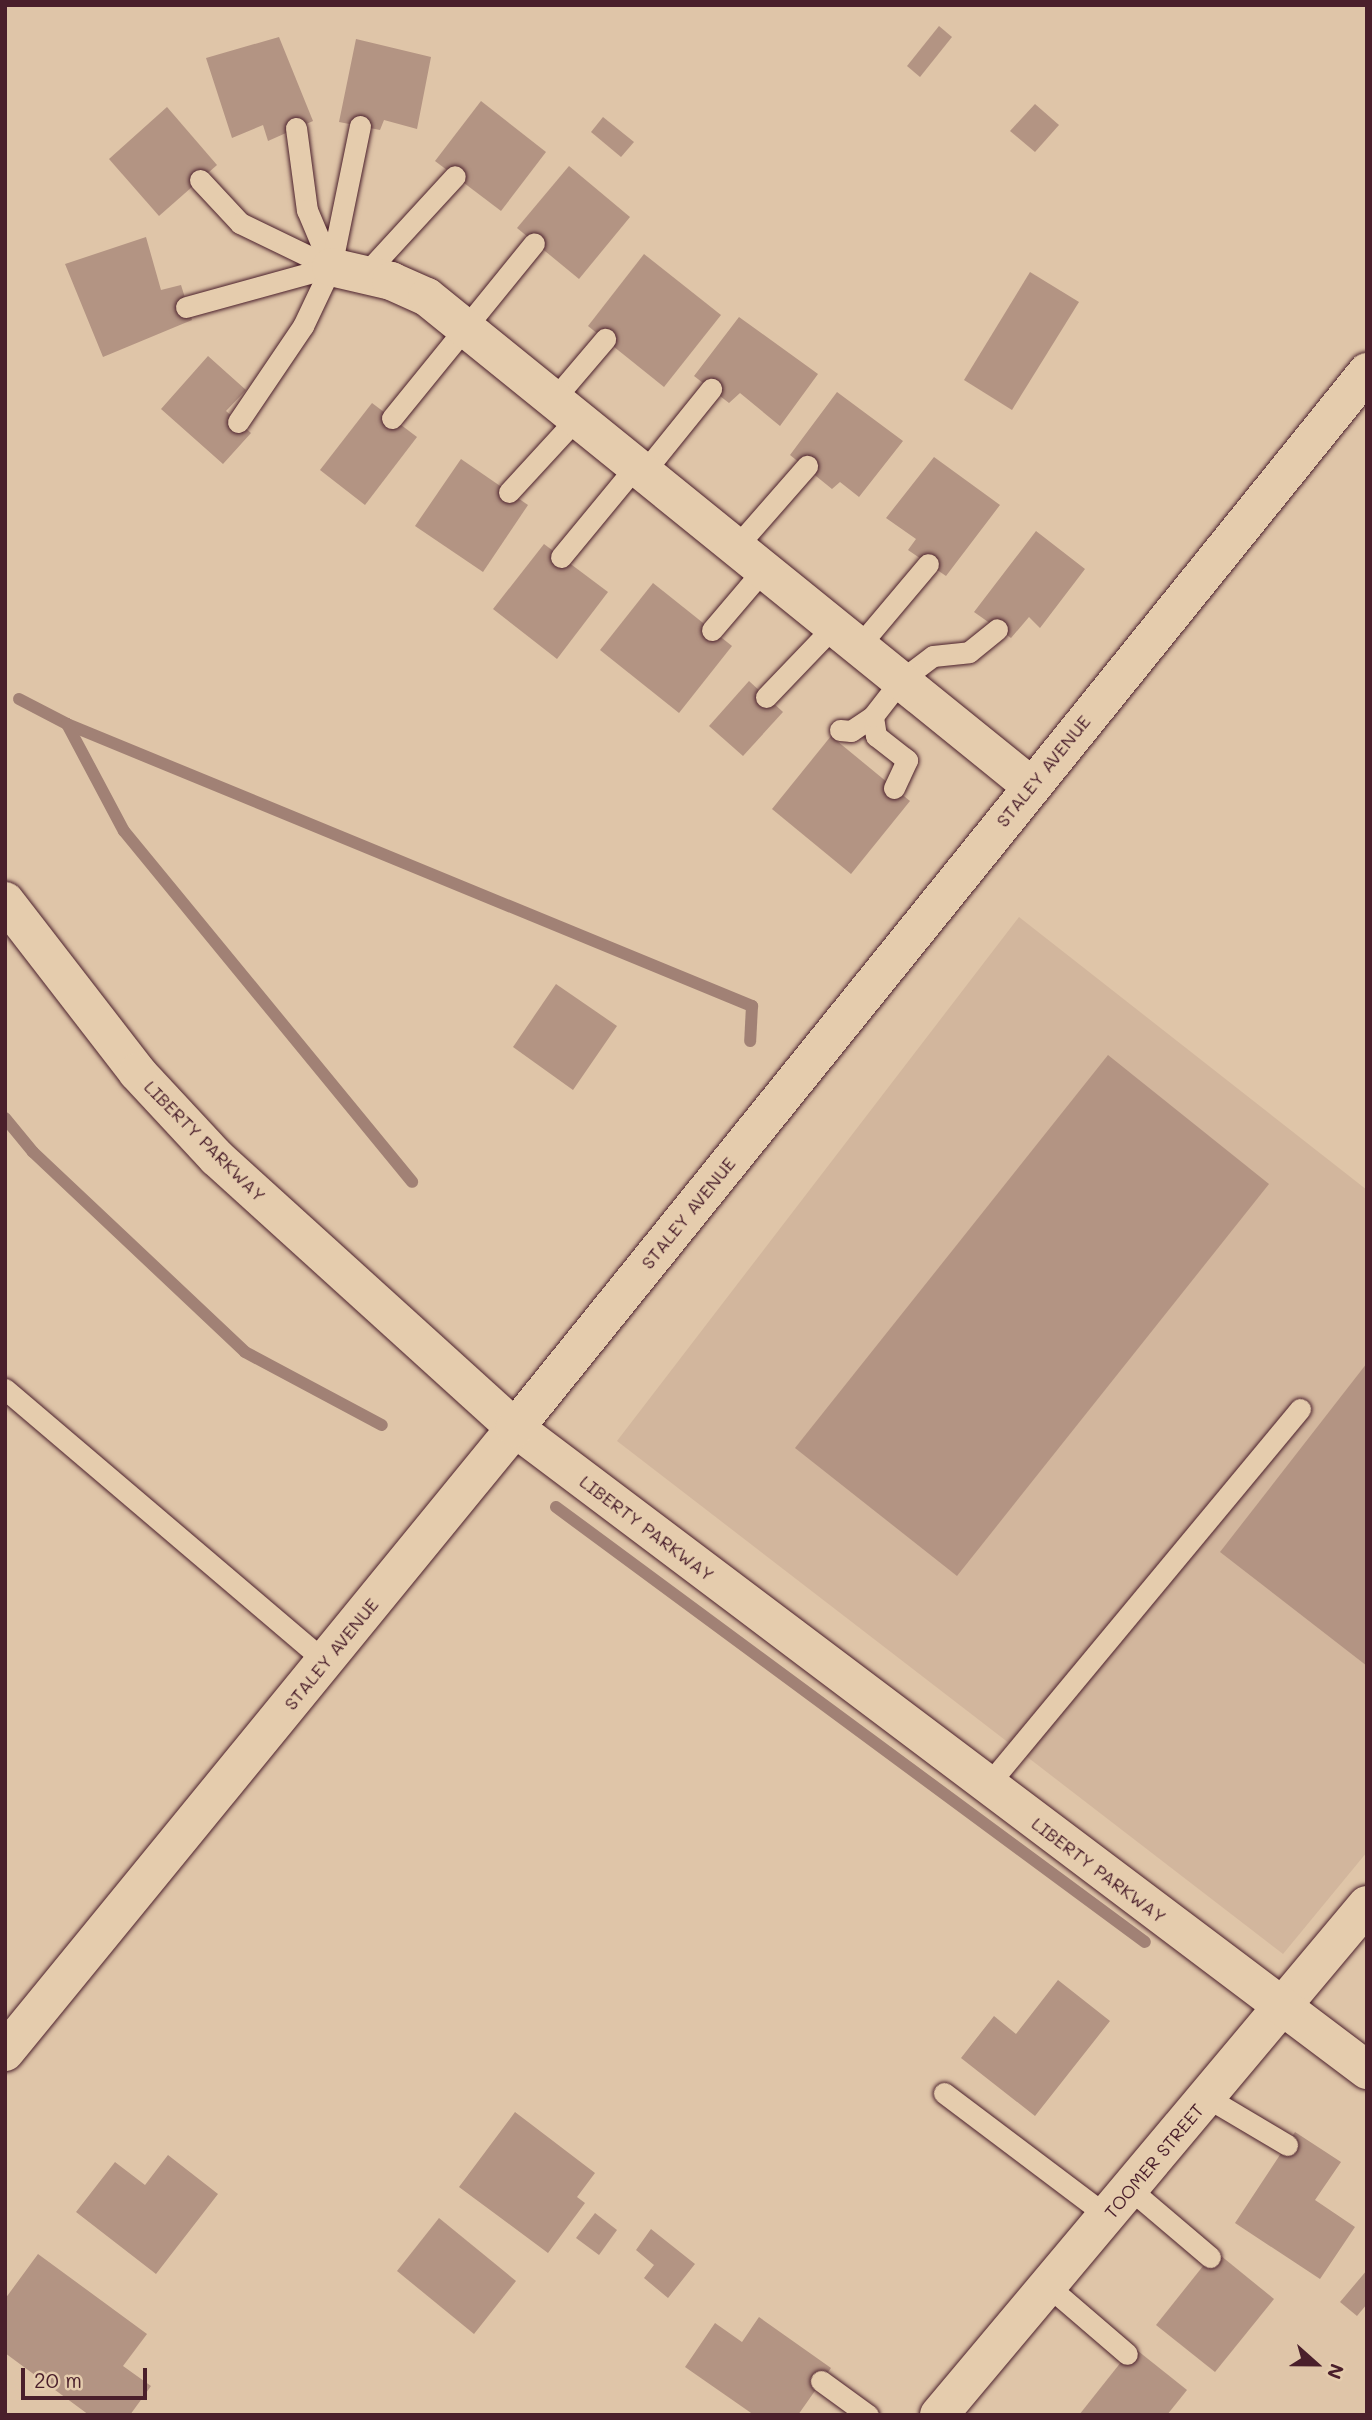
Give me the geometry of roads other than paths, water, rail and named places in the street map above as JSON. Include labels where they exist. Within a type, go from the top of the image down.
[{"type":"street","points":[[348,271],[427,297],[1031,786]]},
{"type":"street","name":"STALEY AVENUE","points":[[5,2052],[516,1428],[1367,372]]},
{"type":"street","name":"LIBERTY PARKWAY","points":[[5,901],[137,1072],[217,1158],[516,1428],[987,1786],[1367,2070]]},
{"type":"street","name":"TOOMER STREET","points":[[939,2415],[1283,2009],[1367,1905]]},
{"type":"lane","points":[[348,271],[360,126]]},
{"type":"lane","points":[[296,128],[307,210],[348,271]]},
{"type":"lane","points":[[238,422],[303,327],[348,271],[455,176]]},
{"type":"lane","points":[[201,180],[240,223],[348,271]]},
{"type":"lane","points":[[392,418],[467,329],[534,243]]},
{"type":"lane","points":[[186,307],[348,271]]},
{"type":"lane","points":[[509,492],[565,409],[605,339]]},
{"type":"lane","points":[[561,557],[711,389]]},
{"type":"lane","points":[[712,630],[750,558],[807,466]]},
{"type":"lane","points":[[766,697],[846,636],[928,564]]},
{"type":"lane","points":[[840,730],[851,731],[873,716],[901,680],[933,656],[969,652],[998,629]]},
{"type":"lane","points":[[873,716],[876,736],[907,760],[894,788]]},
{"type":"lane","points":[[5,1389],[325,1661]]},
{"type":"lane","points":[[987,1786],[1300,1409]]},
{"type":"lane","points":[[944,2093],[1210,2258]]},
{"type":"lane","points":[[1208,2098],[1287,2145]]},
{"type":"lane","points":[[1048,2286],[1127,2354]]},
{"type":"lane","points":[[821,2381],[868,2415]]},
{"type":"waterway","points":[[19,699],[67,724],[752,1006],[750,1041]]},
{"type":"waterway","points":[[67,724],[124,831],[412,1182]]},
{"type":"waterway","points":[[5,1118],[33,1152],[245,1352],[382,1425]]},
{"type":"waterway","points":[[556,1507],[1145,1942]]}]
